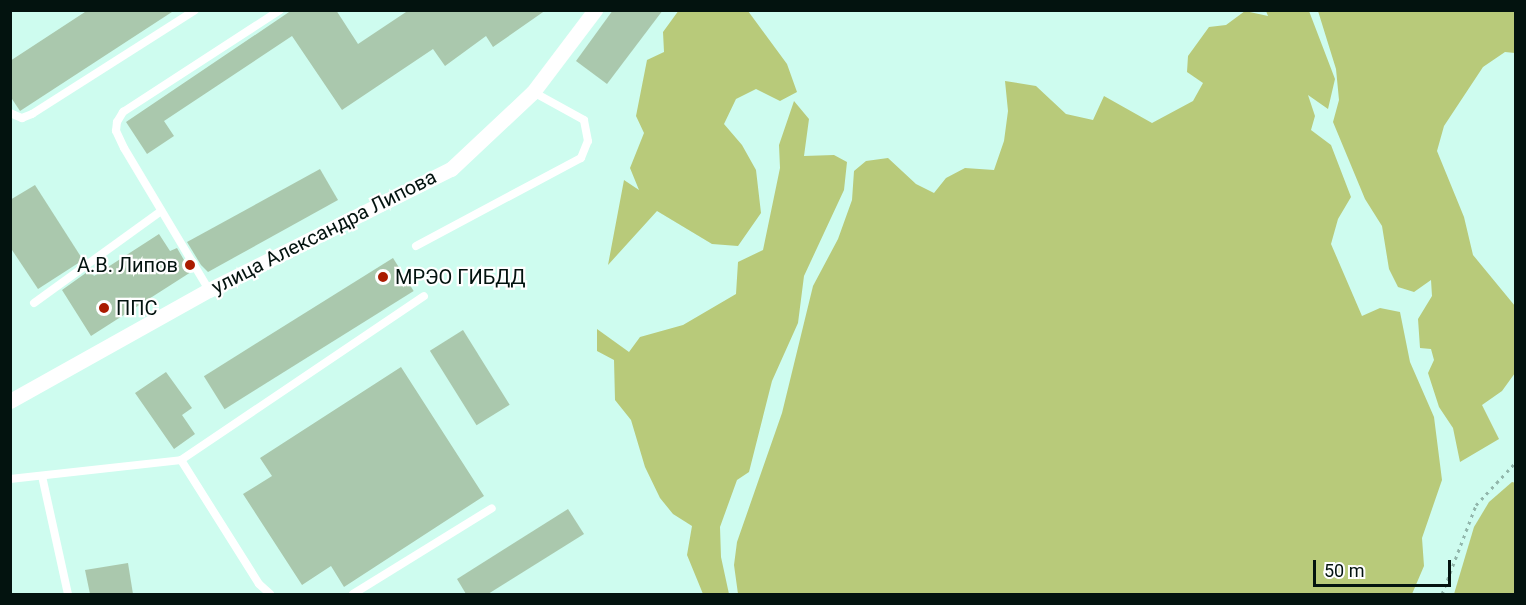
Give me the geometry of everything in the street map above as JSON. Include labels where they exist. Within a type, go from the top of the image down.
[{"type":"street","name":"улица Александра Липова","points":[[10,401],[209,290],[451,169],[533,92],[595,10]]},
{"type":"lane","points":[[10,113],[22,118],[32,114],[195,10]]},
{"type":"lane","points":[[209,290],[120,139],[117,122],[123,112],[280,10]]},
{"type":"lane","points":[[416,246],[582,158],[588,141],[584,120],[533,92]]},
{"type":"lane","points":[[34,303],[161,211]]},
{"type":"lane","points":[[10,479],[181,460],[424,296]]},
{"type":"lane","points":[[181,460],[259,584],[270,594]]},
{"type":"lane","points":[[42,476],[68,594]]},
{"type":"lane","points":[[353,594],[492,508]]},
{"type":"path","points":[[1442,594],[1476,505],[1515,462]]},
{"type":"green space","points":[[679,10],[748,11],[787,64],[797,92],[780,101],[756,89],[736,99],[724,124],[742,145],[756,170],[761,213],[738,246],[712,244],[657,211],[608,265],[624,180],[639,190],[630,168],[644,133],[636,116],[647,60],[664,52],[663,32]]},
{"type":"green space","points":[[1245,11],[1268,16],[1266,11],[1309,11],[1335,79],[1328,109],[1308,95],[1315,116],[1311,130],[1331,145],[1351,197],[1338,219],[1331,244],[1362,316],[1380,308],[1400,312],[1410,362],[1434,417],[1442,480],[1422,538],[1424,566],[1412,594],[738,594],[734,565],[737,542],[782,413],[813,286],[838,239],[852,200],[854,171],[866,161],[888,158],[916,184],[934,193],[946,178],[965,168],[994,170],[1004,141],[1008,111],[1005,81],[1036,86],[1066,114],[1093,120],[1104,96],[1152,123],[1193,101],[1203,83],[1187,72],[1188,56],[1209,27],[1226,25]]},
{"type":"green space","points":[[1318,11],[1515,11],[1515,53],[1505,52],[1483,67],[1444,126],[1437,151],[1464,217],[1473,255],[1515,306],[1515,373],[1502,391],[1482,405],[1499,439],[1460,462],[1453,428],[1439,407],[1428,373],[1434,360],[1431,349],[1420,348],[1418,319],[1432,296],[1431,280],[1414,292],[1398,287],[1389,269],[1382,226],[1365,199],[1333,122],[1339,100],[1336,69]]},
{"type":"green space","points":[[794,101],[809,119],[804,156],[834,155],[847,162],[844,190],[804,276],[798,323],[772,381],[749,472],[737,480],[720,527],[721,557],[729,594],[703,594],[687,555],[692,526],[673,514],[660,498],[645,467],[631,420],[615,400],[614,360],[597,351],[597,329],[629,352],[640,337],[683,325],[736,294],[738,262],[763,250],[780,168],[779,145]]},
{"type":"green space","points":[[1512,482],[1516,483],[1515,594],[1454,594],[1474,527],[1489,502]]},
{"type":"building","points":[[88,10],[175,10],[20,111],[10,96],[10,61]]},
{"type":"building","points":[[292,10],[336,10],[358,44],[409,10],[546,10],[493,47],[486,36],[445,66],[433,49],[342,110],[292,36],[164,121],[174,136],[147,154],[126,122]]},
{"type":"building","points":[[613,10],[663,10],[607,84],[576,61]]},
{"type":"building","points":[[320,169],[338,200],[208,272],[201,265],[187,242]]},
{"type":"building","points":[[35,185],[83,260],[38,289],[10,247],[10,200]]},
{"type":"building","points":[[159,234],[170,251],[177,248],[191,272],[91,336],[62,290],[90,270],[94,276]]},
{"type":"building","points":[[393,258],[414,291],[225,409],[204,376]]},
{"type":"building","points":[[463,330],[510,405],[477,425],[430,351]]},
{"type":"building","points":[[401,367],[484,496],[344,587],[331,566],[302,585],[243,494],[272,476],[260,458]]},
{"type":"building","points":[[166,372],[192,408],[182,415],[195,434],[174,449],[135,393]]},
{"type":"building","points":[[568,509],[584,534],[488,594],[466,594],[457,579]]},
{"type":"building","points":[[128,563],[133,594],[90,594],[85,570]]},
{"type":"place","name":"А.В. Липов","points":[[190,265]]},
{"type":"place","name":"МРЭО ГИБДД","points":[[383,277]]},
{"type":"place","name":"ППС","points":[[104,308]]}]
